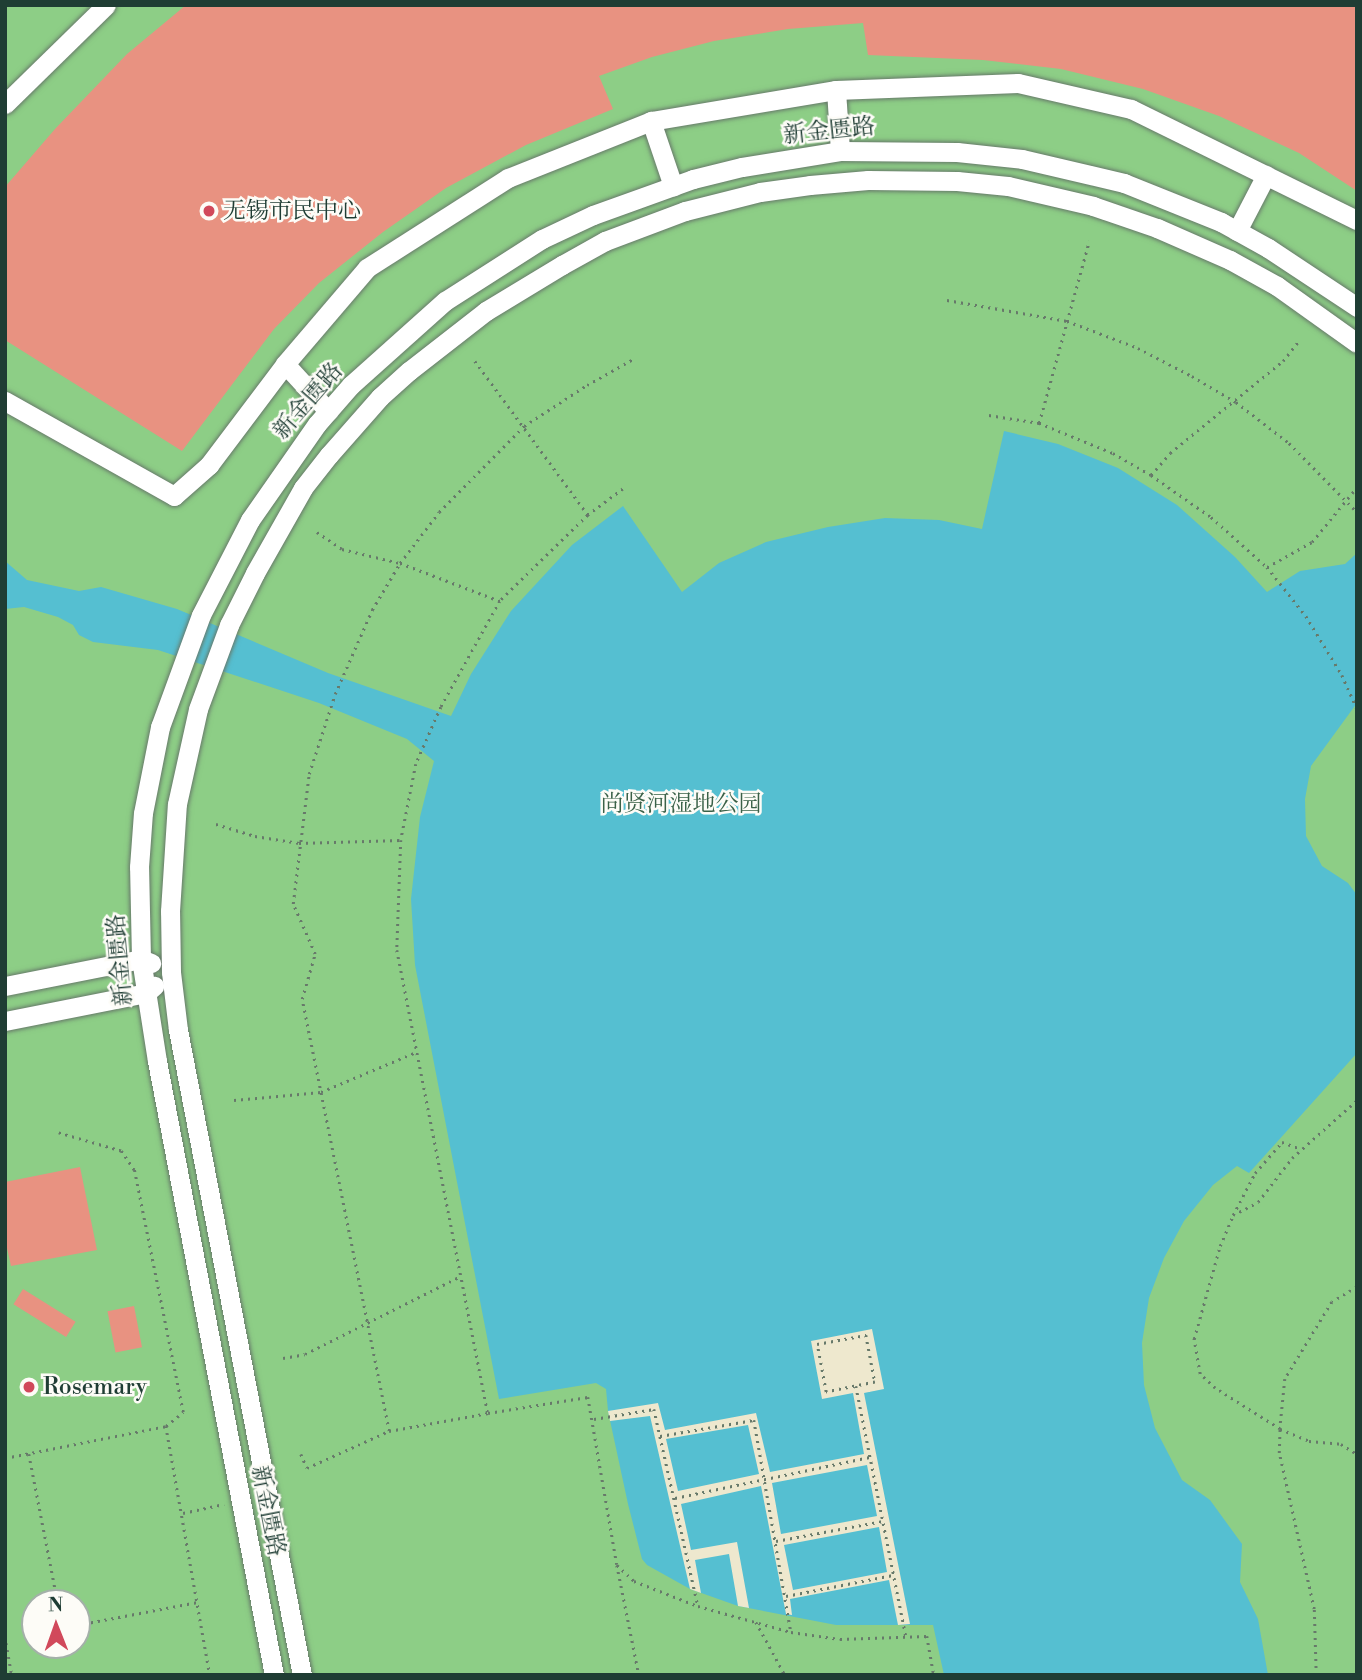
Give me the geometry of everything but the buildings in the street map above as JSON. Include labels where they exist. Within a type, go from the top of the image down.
[{"type":"street","points":[[5,104],[106,5]]},
{"type":"street","points":[[5,401],[174,496],[209,465],[285,364],[367,268],[508,178],[651,121],[836,90],[1018,83],[1130,109],[1357,219]]},
{"type":"street","points":[[836,90],[840,151]]},
{"type":"street","points":[[651,121],[673,186]]},
{"type":"street","name":"新金匮路","points":[[274,1675],[146,993],[141,959],[139,867],[143,813],[160,727],[201,615],[250,520],[287,463],[328,411],[360,377],[426,317],[542,239],[593,215],[673,186],[742,167],[840,151],[957,152],[1013,158],[1124,183],[1237,230],[1357,307]]},
{"type":"street","points":[[1008,186],[1028,173],[1013,158]]},
{"type":"street","points":[[1065,199],[1054,180],[1058,174],[1070,169]]},
{"type":"street","points":[[1237,230],[1266,175]]},
{"type":"street","name":"新金匮路","points":[[302,1675],[178,1030],[172,972],[170,886],[177,804],[198,709],[229,625],[303,488],[380,397],[486,311],[605,241],[685,211],[760,192],[879,179],[1008,186],[1065,199],[1157,228],[1230,260],[1277,286],[1357,343]]},
{"type":"street","points":[[467,287],[464,306],[486,311]]},
{"type":"street","points":[[426,317],[436,316],[444,321],[449,340]]},
{"type":"street","points":[[285,364],[328,411]]},
{"type":"street","points":[[5,986],[141,959],[172,972],[146,993],[5,1021]]},
{"type":"path","points":[[1039,423],[1088,241]]},
{"type":"path","points":[[947,300],[1067,321],[1138,348],[1236,402],[1289,443],[1357,512]]},
{"type":"path","points":[[1151,475],[1170,453],[1236,402],[1283,361],[1298,342]]},
{"type":"path","points":[[388,1431],[302,999],[316,954],[293,904],[309,774],[326,718],[372,610],[400,563],[439,512],[524,426],[635,358]]},
{"type":"path","points":[[475,361],[588,515]]},
{"type":"path","points":[[989,415],[1039,423],[1113,453],[1151,475],[1211,517],[1267,567],[1306,616],[1342,675],[1357,709]]},
{"type":"path","points":[[1267,567],[1312,542],[1345,498],[1357,487]]},
{"type":"path","points":[[488,1413],[397,950],[401,840],[416,764],[441,707],[500,601],[588,515],[623,489]]},
{"type":"path","points":[[317,533],[342,549],[400,563],[500,601]]},
{"type":"path","points":[[216,824],[255,836],[299,844],[401,840]]},
{"type":"path","points":[[234,1100],[321,1092],[416,1052]]},
{"type":"path","points":[[1233,1215],[1258,1202],[1302,1150],[1357,1100]]},
{"type":"path","points":[[5,1458],[166,1426],[183,1412],[134,1170],[121,1151],[59,1133]]},
{"type":"path","points":[[1302,1150],[1282,1142],[1255,1173],[1233,1215],[1220,1246],[1194,1339],[1200,1374],[1215,1388],[1280,1429],[1309,1441],[1341,1444],[1357,1454]]},
{"type":"path","points":[[283,1358],[305,1354],[461,1276]]},
{"type":"path","points":[[1316,1675],[1314,1609],[1279,1454],[1285,1379],[1332,1302],[1357,1286]]},
{"type":"path","points":[[866,1335],[875,1382],[856,1386],[826,1392],[817,1344],[866,1335]]},
{"type":"path","points":[[856,1386],[906,1638]]},
{"type":"path","points":[[301,1454],[307,1468],[388,1431],[588,1397],[639,1675]]},
{"type":"path","points":[[594,1419],[654,1409],[698,1606]]},
{"type":"path","points":[[660,1436],[754,1420],[791,1632]]},
{"type":"path","points":[[166,1426],[210,1675]]},
{"type":"path","points":[[29,1454],[55,1589]]},
{"type":"path","points":[[675,1498],[870,1457]]},
{"type":"path","points":[[182,1513],[241,1500]]},
{"type":"path","points":[[776,1541],[883,1521]]},
{"type":"path","points":[[617,1565],[634,1581],[698,1606],[791,1632],[840,1639],[927,1636],[934,1675]]},
{"type":"path","points":[[786,1596],[894,1575]]},
{"type":"path","points":[[91,1622],[199,1602]]},
{"type":"path","points":[[756,1621],[785,1675]]},
{"type":"path","points":[[5,1636],[12,1675]]},
{"type":"green space","name":"尚贤河湿地公园","points":[[5,5],[1357,5],[1357,1675],[5,1675]]},
{"type":"water","points":[[1004,431],[1058,444],[1118,468],[1177,505],[1235,557],[1267,592],[1300,571],[1345,564],[1357,553],[1357,703],[1311,766],[1305,799],[1306,836],[1322,866],[1348,883],[1357,895],[1357,1053],[1249,1173],[1237,1166],[1213,1185],[1184,1221],[1164,1258],[1149,1298],[1142,1343],[1144,1385],[1155,1428],[1182,1480],[1210,1500],[1242,1544],[1240,1582],[1258,1619],[1268,1675],[944,1675],[933,1625],[836,1625],[738,1606],[690,1589],[647,1565],[642,1559],[628,1504],[608,1411],[606,1389],[596,1383],[499,1399],[415,965],[411,899],[420,817],[434,761],[407,739],[319,703],[158,650],[93,642],[79,635],[73,625],[58,617],[24,607],[5,609],[5,561],[27,580],[79,591],[101,587],[177,609],[328,673],[451,716],[471,674],[511,611],[572,545],[623,506],[682,592],[719,563],[766,542],[828,527],[885,518],[939,520],[982,529]]},
{"type":"pier","points":[[872,1329],[884,1389],[864,1393],[910,1624],[898,1625],[889,1580],[790,1599],[792,1615],[786,1614],[761,1486],[681,1504],[691,1550],[737,1542],[749,1608],[738,1606],[729,1554],[695,1560],[701,1593],[690,1589],[650,1416],[610,1421],[608,1411],[658,1403],[665,1430],[756,1413],[770,1472],[864,1454],[853,1393],[822,1399],[811,1341]],"holes":[[[748,1425],[759,1474],[678,1491],[666,1439]],[[867,1465],[877,1516],[781,1534],[772,1483]],[[879,1527],[887,1572],[793,1590],[784,1545]]]},
{"type":"place","name":"无锡市民中心","points":[[209,211]]},
{"type":"place","name":"Rosemary","points":[[29,1387]]}]
